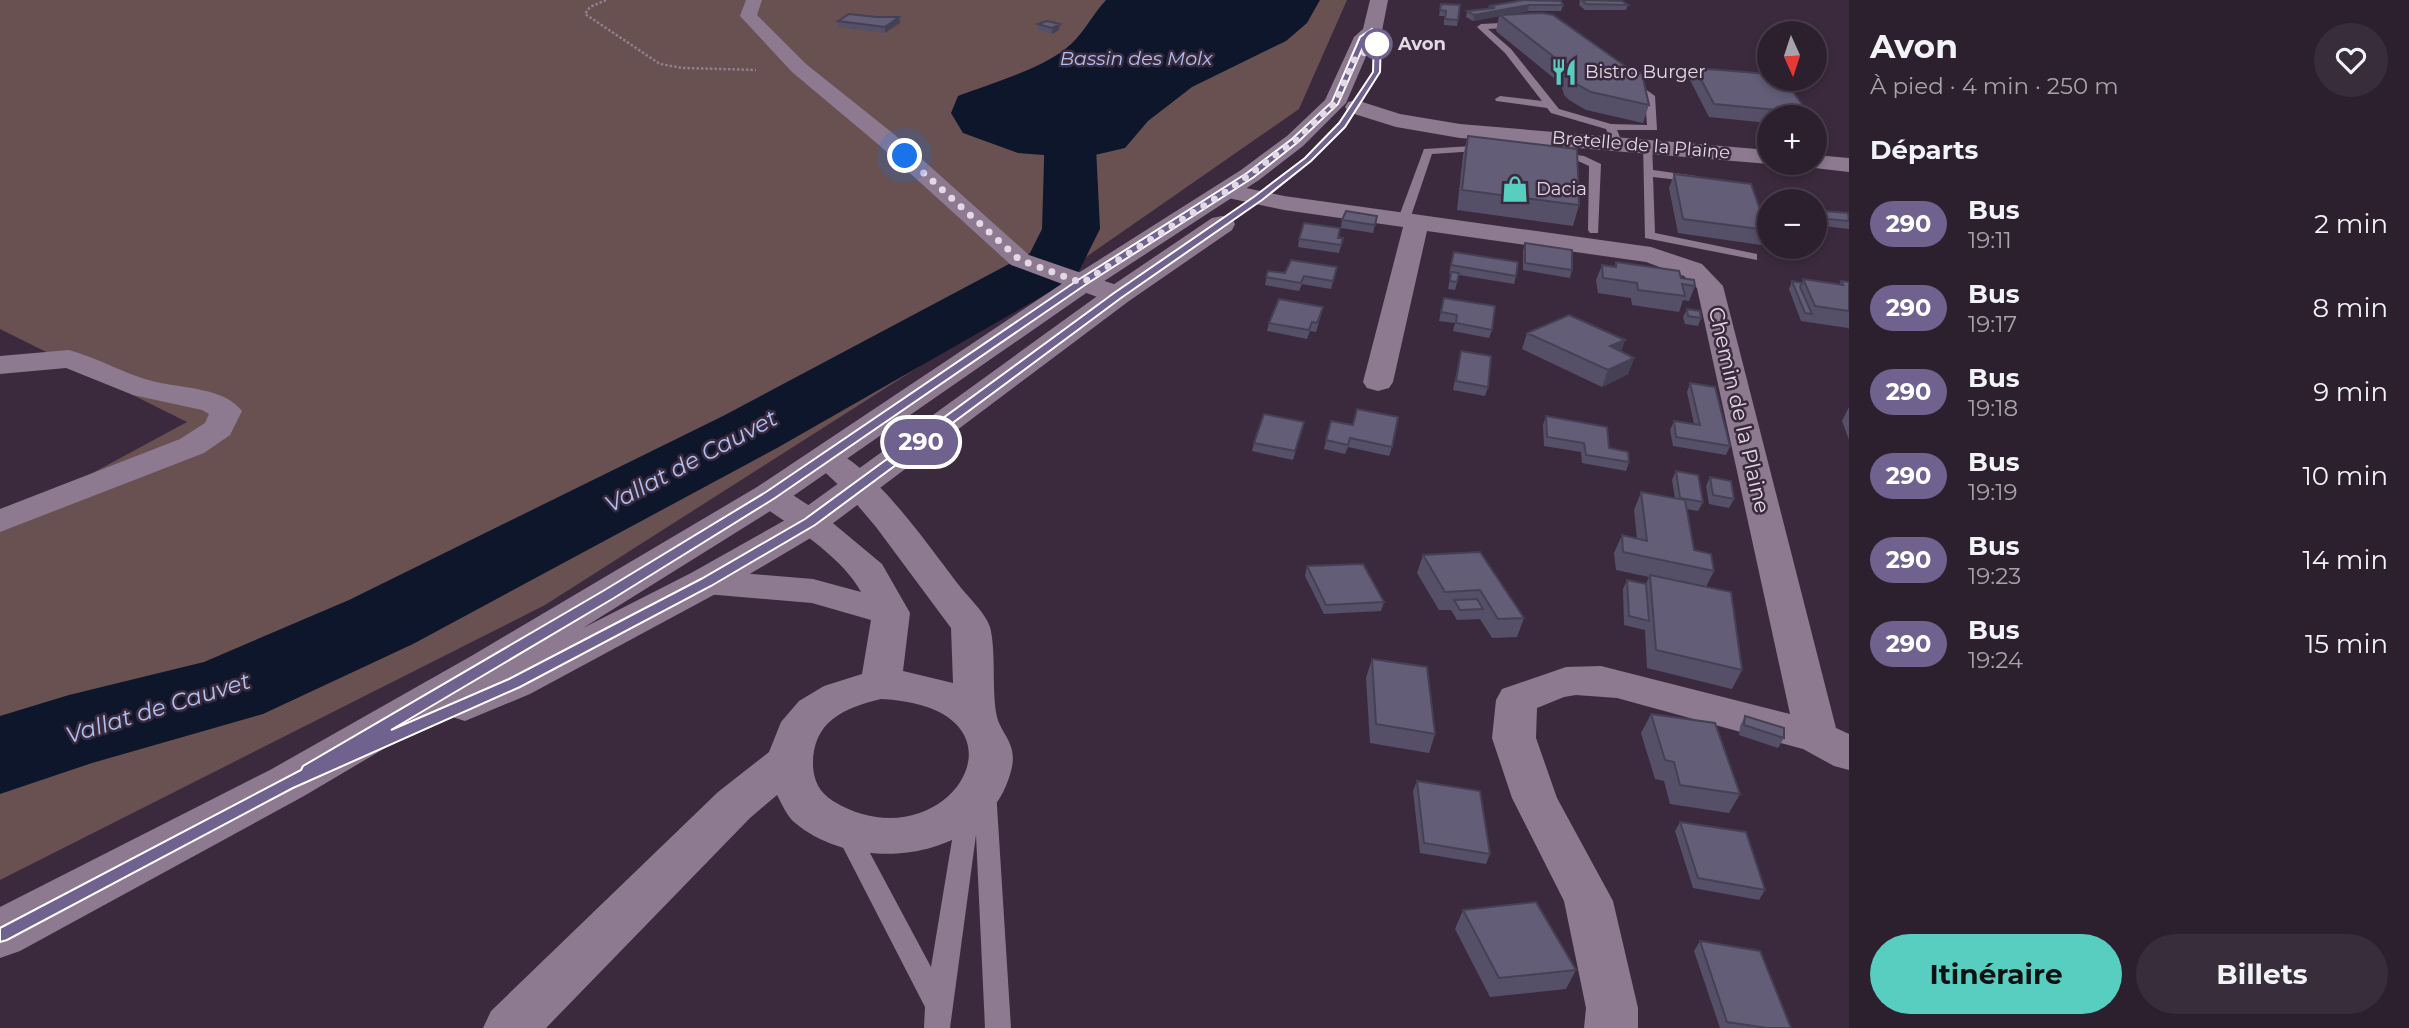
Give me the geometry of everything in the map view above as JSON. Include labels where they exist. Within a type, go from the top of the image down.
[{"type":"main road","points":[[1346,105],[1364,37],[1372,31],[1379,0]]},
{"type":"main road","points":[[1372,31],[1378,38],[1377,58]]},
{"type":"main road","points":[[287,783],[514,683],[706,582],[810,522],[1118,295],[1243,194],[1295,141],[1346,105],[1370,84]]},
{"type":"main road","name":"Bretelle de la Plaine","points":[[1346,105],[1396,120],[1505,141],[1613,135],[1647,145],[1757,156]]},
{"type":"main road","points":[[1827,163],[1849,166]]},
{"type":"main road","points":[[0,934],[287,783],[489,666],[770,495],[826,457],[1057,274],[1243,194]]},
{"type":"street","points":[[754,0],[748,16],[799,68],[887,140],[1020,260],[1118,295]]},
{"type":"street","name":"Chemin de la Plaine","points":[[1243,194],[1651,256],[1693,270],[1710,286],[1833,746]]},
{"type":"street","points":[[1378,382],[1410,220]]},
{"type":"street","points":[[0,365],[69,359],[144,389],[212,403],[226,411],[219,428],[192,446],[0,521]]},
{"type":"street","points":[[826,457],[860,487],[888,519],[970,626],[975,716]]},
{"type":"street","points":[[770,495],[810,522],[869,572],[891,613],[881,684]]},
{"type":"street","points":[[706,582],[813,591],[891,613]]},
{"type":"street","points":[[1611,1028],[1612,1008],[1588,901],[1535,798],[1514,738],[1517,699],[1553,683],[1583,678],[1617,682],[1833,746]]},
{"type":"street","points":[[881,684],[933,690],[956,701],[975,716],[988,738],[992,762],[977,797],[944,825],[912,835],[879,836],[846,830],[821,818],[803,801],[792,781],[789,760],[794,738],[807,718],[827,701],[852,690],[881,684]]},
{"type":"street","points":[[510,1028],[734,805],[789,760]]},
{"type":"lane","points":[[1530,25],[1481,27],[1501,45],[1555,111],[1613,135],[1653,128],[1650,96],[1618,73]]},
{"type":"lane","points":[[1476,40],[1501,45]]},
{"type":"lane","points":[[1500,99],[1550,105]]},
{"type":"lane","points":[[1410,220],[1428,150],[1505,141]]},
{"type":"lane","points":[[1647,145],[1649,235],[1752,257]]},
{"type":"lane","points":[[1539,153],[1580,158],[1595,164],[1594,230]]},
{"type":"lane","points":[[1648,173],[1712,181]]},
{"type":"lane","points":[[937,1017],[977,797]]},
{"type":"lane","points":[[977,797],[998,1028]]},
{"type":"lane","points":[[846,830],[937,1017]]},
{"type":"path","points":[[606,0],[590,8],[584,15],[660,64],[683,68],[799,68]]},
{"type":"shaded area","points":[[0,0],[1347,0],[1299,109],[1030,296],[545,605],[0,880],[0,523],[187,422],[0,329]]},
{"type":"water","name":"Bassin des Molx","points":[[1106,0],[1320,0],[1307,23],[1286,41],[1192,87],[1148,121],[1125,148],[1082,158],[1018,153],[963,133],[951,113],[958,96],[1027,70],[1064,50],[1076,39]]},
{"type":"building","points":[[1524,0],[1561,1],[1563,5],[1529,5],[1474,15],[1467,11],[1495,8],[1489,6]]},
{"type":"building","points":[[1582,0],[1622,1],[1628,5],[1586,4]]},
{"type":"building","points":[[1441,4],[1460,5],[1458,20],[1445,19],[1446,11],[1440,10]]},
{"type":"building","points":[[849,14],[899,17],[885,27],[838,21]]},
{"type":"building","points":[[1500,15],[1553,15],[1625,66],[1642,74],[1649,105],[1591,92],[1575,83],[1570,78],[1567,67]]},
{"type":"building","points":[[1047,21],[1060,24],[1052,28],[1038,24]]},
{"type":"building","points":[[1695,68],[1757,73],[1757,91],[1792,91],[1802,105],[1757,105],[1757,108],[1714,104]]},
{"type":"building","name":"Dacia","points":[[1468,136],[1577,149],[1579,205],[1462,190]]},
{"type":"building","points":[[1674,174],[1751,184],[1757,201],[1757,229],[1683,219]]},
{"type":"building","points":[[1346,211],[1377,216],[1375,225],[1342,220]]},
{"type":"building","points":[[1827,211],[1848,213],[1849,221],[1827,219]]},
{"type":"building","points":[[1304,223],[1340,228],[1338,238],[1343,238],[1341,245],[1299,239]]},
{"type":"building","points":[[1525,243],[1572,250],[1572,270],[1525,263]]},
{"type":"building","points":[[1454,252],[1518,262],[1516,276],[1451,265]]},
{"type":"building","points":[[1291,260],[1337,267],[1333,281],[1304,276],[1301,283],[1266,277],[1268,271],[1285,273]]},
{"type":"building","points":[[1616,262],[1679,271],[1681,278],[1694,280],[1695,286],[1682,284],[1685,296],[1638,290],[1637,283],[1603,278],[1602,265],[1616,267]]},
{"type":"building","points":[[1451,272],[1459,273],[1457,282],[1450,281]]},
{"type":"building","points":[[1803,279],[1843,285],[1841,281],[1849,282],[1849,311],[1815,306]]},
{"type":"building","points":[[1792,281],[1802,283],[1800,287],[1812,314],[1805,313]]},
{"type":"building","points":[[1444,298],[1495,306],[1492,330],[1456,323],[1457,315],[1441,312]]},
{"type":"building","points":[[1279,299],[1323,307],[1317,323],[1312,322],[1309,330],[1269,323]]},
{"type":"building","points":[[1687,309],[1700,311],[1701,318],[1688,316]]},
{"type":"building","points":[[1569,315],[1625,340],[1610,346],[1634,358],[1608,370],[1527,333]]},
{"type":"building","points":[[1461,351],[1491,356],[1488,387],[1456,381]]},
{"type":"building","points":[[1690,383],[1715,387],[1730,446],[1676,437],[1674,421],[1700,425]]},
{"type":"building","points":[[1357,409],[1398,417],[1392,447],[1350,438],[1348,445],[1326,440],[1331,421],[1353,425]]},
{"type":"building","points":[[1264,414],[1304,422],[1295,451],[1254,443]]},
{"type":"building","points":[[1546,416],[1607,427],[1609,448],[1628,452],[1629,462],[1586,455],[1584,443],[1547,437]]},
{"type":"building","points":[[1676,471],[1698,475],[1703,502],[1680,498]]},
{"type":"building","points":[[1710,477],[1731,481],[1734,499],[1713,495]]},
{"type":"building","points":[[1641,492],[1685,500],[1694,550],[1711,554],[1714,571],[1623,552],[1622,535],[1647,541]]},
{"type":"building","points":[[1480,552],[1524,618],[1498,619],[1480,590],[1445,592],[1423,555]]},
{"type":"building","points":[[1363,564],[1384,602],[1326,605],[1307,566]]},
{"type":"building","points":[[1650,575],[1731,592],[1742,670],[1656,650]]},
{"type":"building","points":[[1627,580],[1646,584],[1649,621],[1629,616]]},
{"type":"building","points":[[1477,599],[1483,609],[1460,610],[1454,600]]},
{"type":"building","points":[[1372,659],[1427,667],[1435,734],[1376,724]]},
{"type":"building","points":[[1651,714],[1715,723],[1740,794],[1680,785],[1674,762],[1665,760]]},
{"type":"building","points":[[1745,716],[1784,728],[1784,738],[1744,725]]},
{"type":"building","points":[[1417,781],[1480,791],[1490,854],[1424,843]]},
{"type":"building","points":[[1680,822],[1746,832],[1765,890],[1698,878]]},
{"type":"building","points":[[1536,902],[1576,970],[1499,978],[1463,910]]},
{"type":"building","points":[[1700,941],[1760,951],[1791,1028],[1767,1028],[1727,1022]]},
{"type":"waterway","name":"Vallat de Cauvet","points":[[0,755],[69,732],[229,690],[381,622],[750,432],[1054,264],[1071,229],[1070,127],[1076,98],[1115,66],[1206,15],[1204,0]]},
{"type":"bus line","name":"290","points":[[0,934],[287,783],[514,683],[706,582],[810,522],[1000,385],[1118,295],[1308,160],[1356,107],[1376,72],[1378,38],[1372,31],[1364,37],[1335,103],[1295,141],[1227,191],[1082,283],[770,495],[608,595],[310,770]]},
{"type":"place","name":"Avon","points":[[1377,44]]},
{"type":"place","name":"Bistro Burger","points":[[1564,72]]},
{"type":"place","name":"Dacia","points":[[1515,189]]},
{"type":"route","points":[[905,156],[1020,260],[1082,283],[1227,191],[1295,141],[1335,103],[1355,59],[1377,44]]}]
